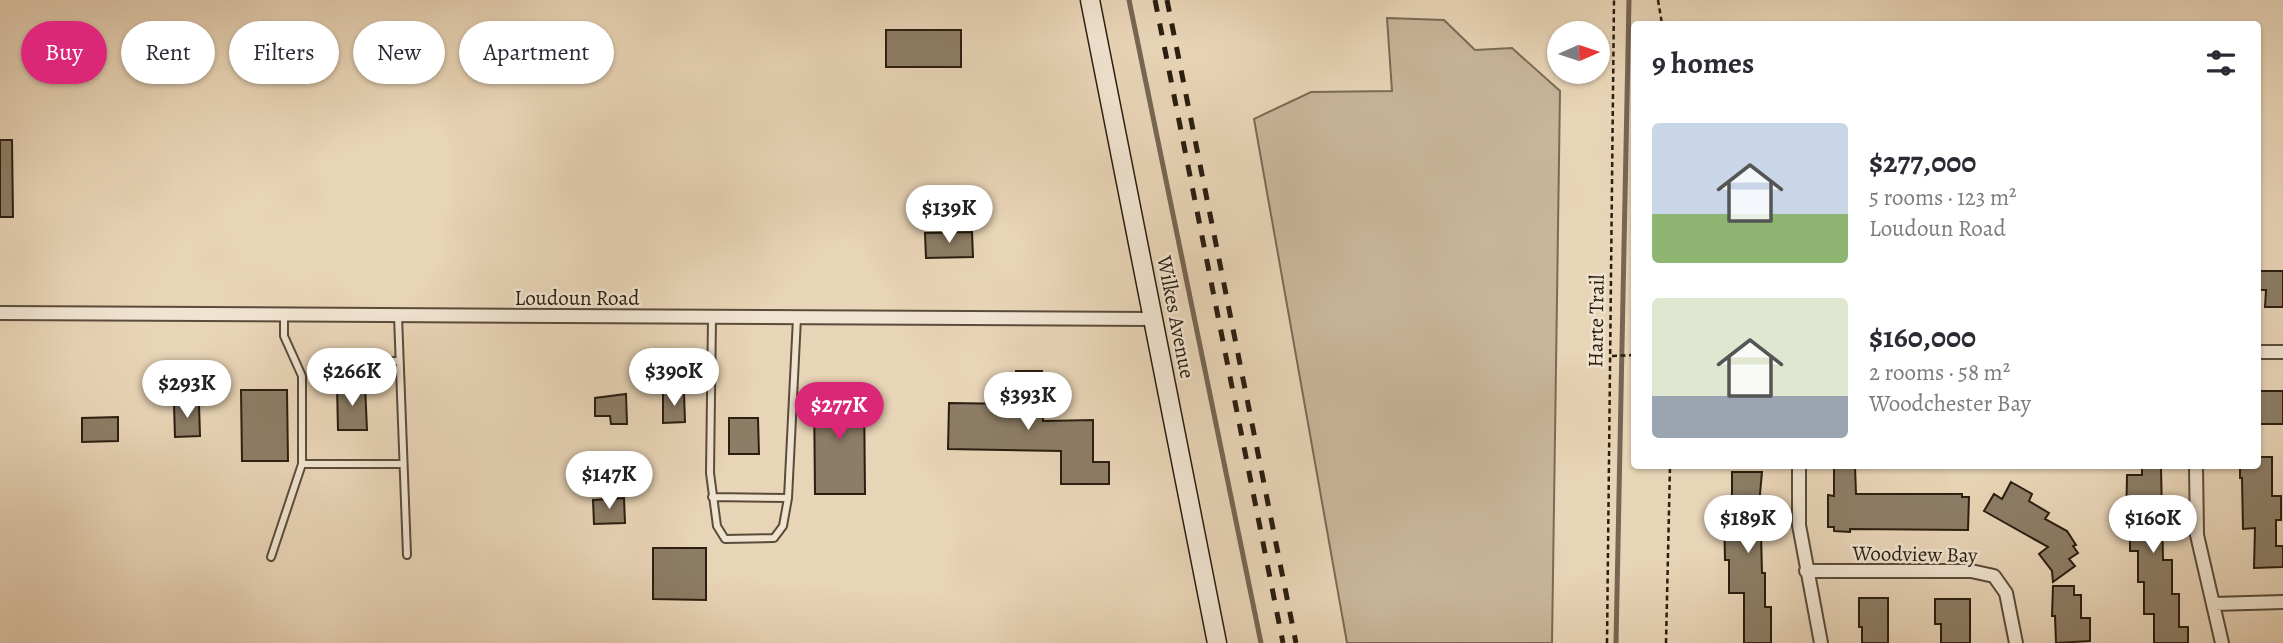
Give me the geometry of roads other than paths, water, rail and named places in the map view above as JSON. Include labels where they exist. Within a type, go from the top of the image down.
[{"type":"main road","name":"Wilkes Avenue","points":[[1090,0],[1217,643]]},
{"type":"street","name":"Loudoun Road","points":[[0,313],[1153,319]]},
{"type":"street","points":[[2261,352],[2283,352]]},
{"type":"street","points":[[1800,469],[1799,526],[1821,643]]},
{"type":"street","points":[[2196,469],[2197,536],[2222,643]]},
{"type":"street","name":"Woodview Bay","points":[[1806,571],[1972,571],[1994,576],[2006,593],[2016,643]]},
{"type":"street","points":[[2213,604],[2283,602]]},
{"type":"lane","points":[[271,557],[302,464],[302,376],[284,336],[284,316]]},
{"type":"lane","points":[[398,316],[407,555]]},
{"type":"lane","points":[[712,318],[710,473],[717,526],[725,539],[775,538],[783,526],[788,498],[797,318]]},
{"type":"lane","points":[[348,361],[399,361]]},
{"type":"lane","points":[[302,464],[404,464]]},
{"type":"lane","points":[[712,497],[788,498]]},
{"type":"waterway","points":[[1129,0],[1261,643]]},
{"type":"waterway","points":[[1616,643],[1629,0]]},
{"type":"railway","points":[[1155,0],[1283,643]]},
{"type":"railway","points":[[1167,0],[1296,643]]}]
